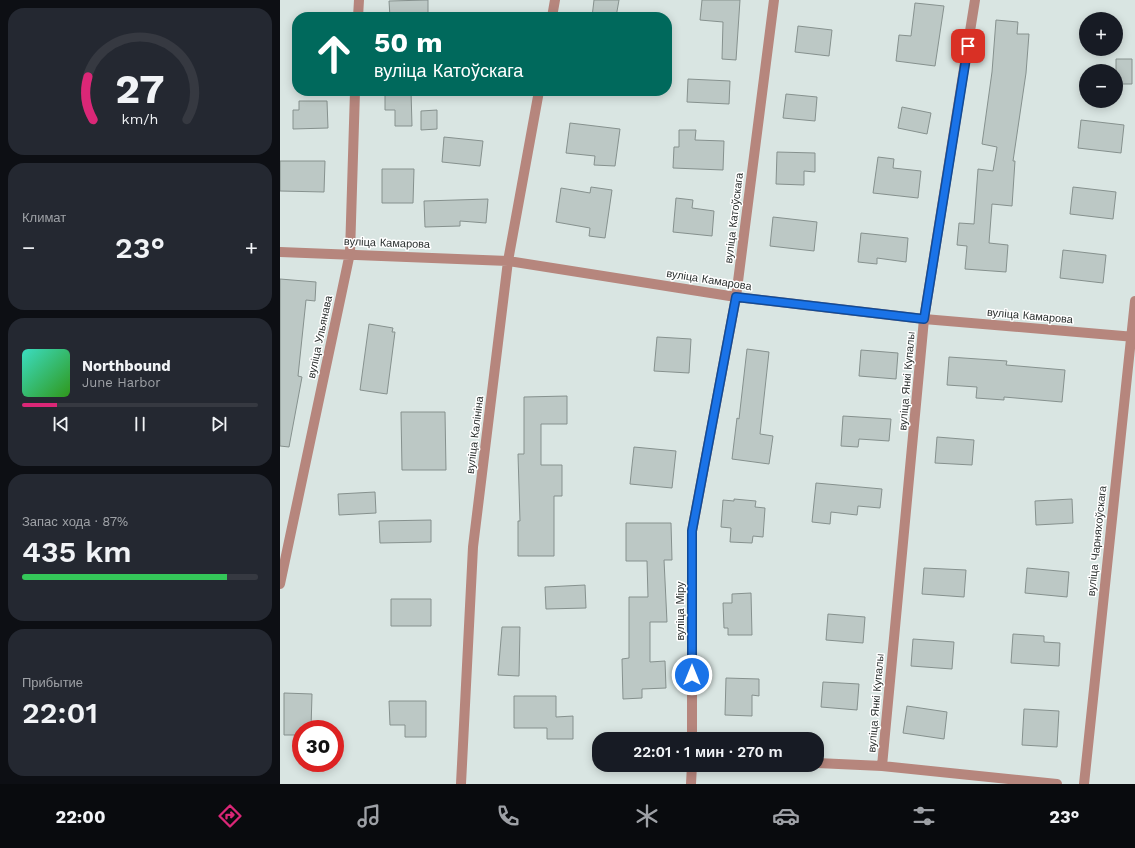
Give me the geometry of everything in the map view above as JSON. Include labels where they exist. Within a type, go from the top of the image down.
[{"type":"street","points":[[358,0],[358,12]]},
{"type":"street","points":[[553,12],[555,0]]},
{"type":"street","name":"вуліца Катоўскага","points":[[692,531],[736,297],[774,0]]},
{"type":"street","name":"вуліца Янкі Купалы","points":[[882,766],[924,319],[975,0]]},
{"type":"street","name":"вуліца Ульянава","points":[[280,584],[350,254],[355,96]]},
{"type":"street","name":"вуліца Калініна","points":[[461,784],[473,547],[508,261],[538,96]]},
{"type":"street","name":"вуліца Камарова","points":[[280,252],[508,261],[736,297],[924,319],[1133,337]]},
{"type":"street","name":"вуліца Чарняхоўскага","points":[[1084,784],[1133,337],[1135,301]]},
{"type":"street","name":"вуліца Міру","points":[[692,531],[692,732]]},
{"type":"street","points":[[824,763],[882,766],[1057,784]]},
{"type":"street","points":[[691,784],[692,772]]},
{"type":"building","points":[[428,0],[428,12],[390,12],[389,1]]},
{"type":"building","points":[[594,0],[619,0],[617,12],[593,12]]},
{"type":"building","points":[[702,0],[740,0],[736,60],[722,59],[723,22],[700,20]]},
{"type":"building","points":[[915,3],[944,6],[935,66],[896,61],[899,35],[911,36]]},
{"type":"building","points":[[996,20],[1018,22],[1017,34],[1029,34],[1026,73],[1013,161],[1015,161],[1012,206],[992,204],[989,243],[1008,245],[1006,272],[965,269],[967,246],[957,245],[959,223],[974,224],[978,169],[993,171],[997,147],[982,144],[992,72]]},
{"type":"building","points":[[798,26],[832,30],[829,56],[795,52]]},
{"type":"building","points":[[1116,59],[1132,59],[1132,84],[1123,84],[1123,64],[1116,64]]},
{"type":"building","points":[[688,79],[730,81],[729,104],[687,102]]},
{"type":"building","points":[[786,94],[817,97],[815,121],[783,118]]},
{"type":"building","points":[[385,96],[411,96],[412,126],[395,126],[395,110],[385,110]]},
{"type":"building","points":[[299,101],[327,101],[328,128],[293,129],[293,110],[299,110]]},
{"type":"building","points":[[902,107],[931,113],[927,134],[898,128]]},
{"type":"building","points":[[437,110],[437,129],[421,130],[421,111]]},
{"type":"building","points":[[1081,120],[1124,125],[1121,153],[1078,148]]},
{"type":"building","points":[[570,123],[620,129],[615,166],[594,165],[595,156],[566,153]]},
{"type":"building","points":[[679,130],[696,130],[695,140],[724,141],[723,170],[673,168],[674,147],[679,147]]},
{"type":"building","points":[[444,137],[483,141],[480,166],[442,162]]},
{"type":"building","points":[[777,152],[815,153],[815,172],[804,171],[804,185],[776,184]]},
{"type":"building","points":[[878,157],[894,159],[893,168],[921,171],[918,198],[873,193]]},
{"type":"building","points":[[280,161],[325,161],[324,192],[280,191]]},
{"type":"building","points":[[382,169],[414,169],[413,203],[382,203]]},
{"type":"building","points":[[591,187],[612,190],[605,238],[589,236],[590,228],[556,222],[561,188],[590,193]]},
{"type":"building","points":[[1073,187],[1116,192],[1113,219],[1070,214]]},
{"type":"building","points":[[676,198],[693,200],[692,208],[714,211],[712,236],[673,232]]},
{"type":"building","points":[[488,199],[486,223],[460,221],[460,226],[425,227],[424,201]]},
{"type":"building","points":[[773,217],[817,222],[814,251],[770,246]]},
{"type":"building","points":[[861,233],[908,238],[906,262],[877,258],[877,264],[858,262]]},
{"type":"building","points":[[1063,250],[1106,255],[1103,283],[1060,278]]},
{"type":"building","points":[[280,279],[316,282],[315,301],[306,300],[298,376],[302,377],[289,447],[280,446]]},
{"type":"building","points":[[369,324],[393,328],[392,332],[395,332],[387,394],[360,390]]},
{"type":"building","points":[[657,337],[691,339],[689,373],[654,371]]},
{"type":"building","points":[[747,349],[769,352],[760,434],[773,436],[769,464],[732,459],[737,418],[739,419]]},
{"type":"building","points":[[861,350],[898,353],[896,379],[859,376]]},
{"type":"building","points":[[949,357],[1007,361],[1006,365],[1065,370],[1062,402],[1004,397],[1004,400],[976,398],[977,387],[947,385]]},
{"type":"building","points":[[567,396],[567,424],[541,424],[541,465],[562,465],[562,496],[554,496],[554,556],[518,556],[518,521],[520,521],[518,454],[524,454],[524,397]]},
{"type":"building","points":[[401,412],[445,412],[446,470],[402,470]]},
{"type":"building","points":[[843,416],[891,419],[889,441],[859,439],[858,447],[841,446]]},
{"type":"building","points":[[937,437],[974,440],[972,465],[935,463]]},
{"type":"building","points":[[634,447],[676,451],[672,488],[630,484]]},
{"type":"building","points":[[816,483],[882,489],[880,508],[858,506],[857,515],[831,512],[830,524],[812,522]]},
{"type":"building","points":[[375,492],[376,513],[339,515],[338,494]]},
{"type":"building","points":[[734,499],[756,501],[755,507],[765,508],[763,537],[753,536],[752,543],[730,542],[731,528],[721,527],[723,500],[734,501]]},
{"type":"building","points":[[1072,499],[1073,523],[1036,525],[1035,501]]},
{"type":"building","points":[[431,520],[431,542],[380,543],[379,521]]},
{"type":"building","points":[[626,523],[671,523],[672,560],[664,560],[667,622],[650,622],[650,662],[665,661],[666,688],[642,689],[642,698],[623,699],[622,659],[629,658],[629,597],[648,597],[647,561],[626,561]]},
{"type":"building","points":[[924,568],[966,570],[964,597],[922,594]]},
{"type":"building","points":[[1027,568],[1069,572],[1067,597],[1025,593]]},
{"type":"building","points":[[585,585],[586,608],[546,609],[545,587]]},
{"type":"building","points":[[751,593],[752,635],[728,635],[728,628],[724,628],[723,603],[732,603],[732,594]]},
{"type":"building","points":[[391,599],[431,599],[431,626],[391,626]]},
{"type":"building","points":[[828,614],[865,617],[863,643],[826,640]]},
{"type":"building","points":[[502,627],[520,627],[519,676],[498,675]]},
{"type":"building","points":[[1013,634],[1044,636],[1044,642],[1060,643],[1059,666],[1011,663]]},
{"type":"building","points":[[913,639],[954,642],[952,669],[911,666]]},
{"type":"building","points":[[726,678],[759,679],[759,696],[752,695],[752,716],[725,715]]},
{"type":"building","points":[[823,682],[859,684],[857,710],[821,707]]},
{"type":"building","points":[[284,693],[312,694],[311,720],[292,720],[292,735],[284,735]]},
{"type":"building","points":[[514,696],[556,696],[556,717],[573,716],[573,739],[547,739],[547,728],[514,728]]},
{"type":"building","points":[[389,701],[426,701],[426,737],[405,737],[405,725],[390,725]]},
{"type":"building","points":[[907,706],[947,712],[944,739],[903,733]]},
{"type":"building","points":[[1024,709],[1059,711],[1057,747],[1022,745]]},
{"type":"route","points":[[692,675],[692,531],[736,297],[924,319],[968,46]]}]
